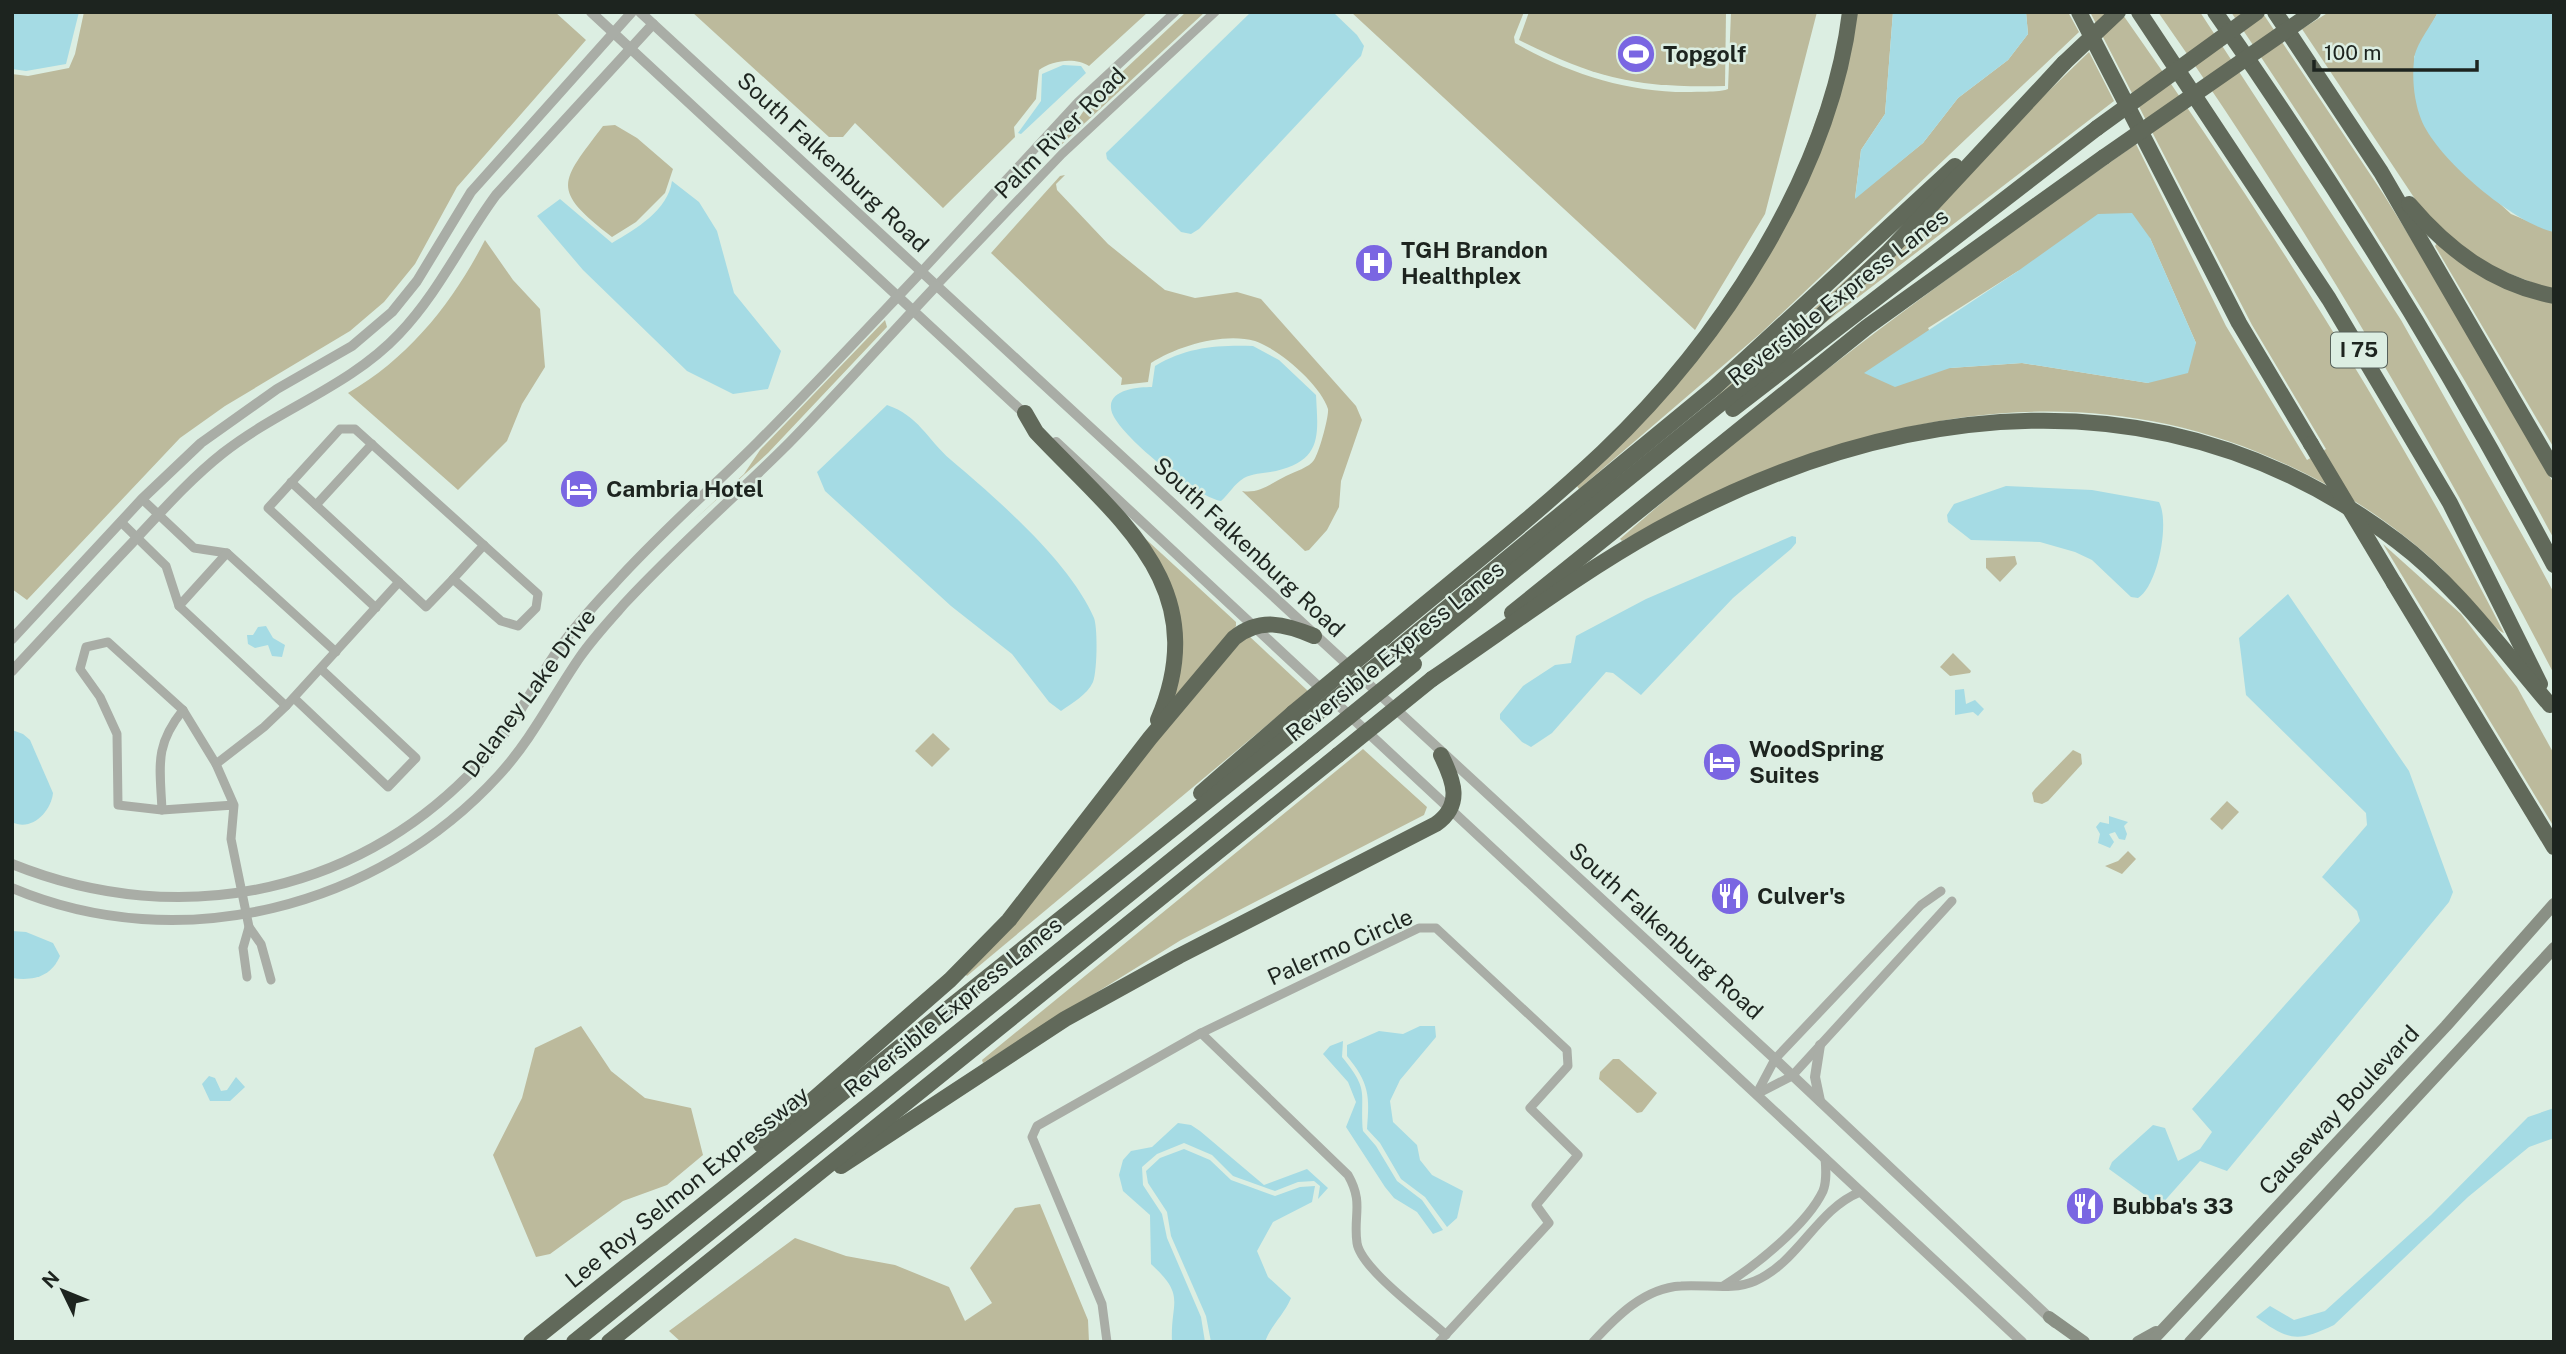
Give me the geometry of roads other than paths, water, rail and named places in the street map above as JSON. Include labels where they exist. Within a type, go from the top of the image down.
[{"type":"highway","points":[[1306,729],[1385,637],[1603,452],[1651,403],[1715,324],[1784,211],[1812,149],[1835,84],[1850,12]]},
{"type":"highway","points":[[2079,12],[2228,302],[2554,847]]},
{"type":"highway","points":[[1306,729],[1406,657],[1596,488],[1724,379],[1833,281],[2118,12]]},
{"type":"highway","name":"I 75","points":[[2139,12],[2336,311],[2450,503],[2552,708]]},
{"type":"highway","name":"I 75","points":[[2215,12],[2331,187],[2399,296],[2554,565]]},
{"type":"highway","name":"Reversible Express Lanes","points":[[574,1342],[1200,838],[1306,729],[1406,657],[2097,128],[2258,12]]},
{"type":"highway","points":[[2275,12],[2381,172],[2554,470]]},
{"type":"highway","points":[[609,1342],[1867,327],[2104,157],[2313,12]]},
{"type":"highway","points":[[2381,172],[2427,225],[2474,265],[2516,286],[2554,296]]},
{"type":"highway","points":[[1025,413],[1037,432],[1142,546],[1167,592],[1176,630],[1175,665],[1166,700],[1150,738]]},
{"type":"highway","points":[[1432,679],[1625,549],[1731,494],[1816,461],[1923,432],[1995,421],[2048,419],[2115,424],[2187,437],[2259,462],[2328,495],[2396,540],[2438,576],[2552,708]]},
{"type":"highway","points":[[678,1224],[802,1106],[923,1004],[990,940],[1042,880],[1150,738],[1229,642],[1255,625],[1281,625],[1314,636]]},
{"type":"highway","name":"Lee Roy Selmon Expressway","points":[[531,1342],[1101,885],[1306,729]]},
{"type":"highway","points":[[788,1198],[925,1113],[1065,1019],[1427,829],[1451,812],[1454,786],[1441,755]]},
{"type":"main road","name":"Causeway Boulevard","points":[[2151,1342],[2446,1026],[2554,904]]},
{"type":"main road","points":[[2190,1342],[2554,948]]},
{"type":"main road","points":[[2049,1317],[2084,1342]]},
{"type":"main road","points":[[2138,1342],[2168,1324]]},
{"type":"street","points":[[12,639],[142,499],[201,443],[233,418],[352,346],[392,312],[417,281],[471,192],[632,12]]},
{"type":"street","name":"South Falkenburg Road","points":[[640,12],[1441,755],[1774,1059],[2075,1342]]},
{"type":"street","name":"Palm River Road","points":[[921,272],[1079,102],[1175,12]]},
{"type":"street","name":"Palm River Road","points":[[936,286],[1062,154],[1215,12]]},
{"type":"street","points":[[592,13],[1255,625],[1451,812],[2022,1342]]},
{"type":"street","points":[[12,671],[159,515],[222,454],[264,424],[365,364],[396,337],[440,285],[474,224],[496,195],[653,24]]},
{"type":"street","name":"Delaney Lake Drive","points":[[12,864],[71,884],[136,896],[183,899],[243,893],[293,882],[364,853],[421,818],[452,792],[508,730],[556,652],[582,619],[684,510],[756,444],[921,272]]},
{"type":"street","name":"Delaney Lake Drive","points":[[12,888],[77,908],[118,916],[195,920],[247,914],[315,897],[369,875],[421,844],[467,808],[519,751],[597,634],[677,548],[792,439],[936,286]]},
{"type":"street","points":[[376,608],[268,508],[340,429],[355,429],[538,594],[536,608],[518,626],[500,621],[453,579]]},
{"type":"street","points":[[316,505],[372,444]]},
{"type":"street","points":[[291,482],[426,607],[484,545]]},
{"type":"street","points":[[142,499],[194,548],[227,553],[336,652]]},
{"type":"street","points":[[121,522],[166,566],[179,606],[286,706]]},
{"type":"street","points":[[179,606],[227,553]]},
{"type":"street","points":[[216,764],[264,727],[286,706],[399,582]]},
{"type":"street","points":[[234,805],[162,810],[118,805],[117,734],[100,697],[80,669],[86,647],[108,642],[183,710],[216,764],[234,805],[231,839],[249,927],[243,948],[247,977]]},
{"type":"street","points":[[294,698],[388,787],[416,758],[321,669]]},
{"type":"street","points":[[162,810],[160,760],[164,737],[183,710]]},
{"type":"street","points":[[1757,1094],[1774,1059],[1921,905],[1941,891]]},
{"type":"street","points":[[1757,1094],[1792,1076],[1952,901]]},
{"type":"street","points":[[249,927],[261,944],[271,980]]},
{"type":"street","name":"Palermo Circle","points":[[1107,1342],[1102,1304],[1032,1137],[1037,1126],[1201,1033],[1419,928],[1436,928],[1567,1051],[1568,1066],[1530,1108],[1578,1155],[1536,1205],[1549,1223],[1443,1338]]},
{"type":"street","points":[[1201,1033],[1348,1175],[1359,1206],[1357,1243],[1364,1260],[1443,1338]]},
{"type":"street","points":[[1819,1101],[1815,1077],[1820,1045]]},
{"type":"street","points":[[1722,1287],[1760,1262],[1816,1201],[1826,1178],[1825,1158]]},
{"type":"street","points":[[1593,1342],[1614,1320],[1652,1293],[1679,1286],[1741,1286],[1770,1272],[1835,1205],[1860,1192]]},
{"type":"water","points":[[12,12],[79,12],[66,64],[26,71],[12,69]]},
{"type":"water","points":[[1251,12],[1333,12],[1357,35],[1364,46],[1361,56],[1199,229],[1191,234],[1181,232],[1107,159],[1106,153]]},
{"type":"water","points":[[1893,12],[2026,12],[2028,34],[2008,60],[1958,98],[1923,143],[1855,199],[1861,150],[1885,114]]},
{"type":"water","points":[[2438,12],[2554,12],[2554,232],[2537,226],[2498,203],[2459,170],[2429,135],[2421,119],[2414,90],[2414,60],[2420,42]]},
{"type":"water","points":[[1063,65],[1081,66],[1086,73],[1021,134],[1018,133],[1041,101],[1042,74]]},
{"type":"water","points":[[672,181],[699,202],[717,231],[734,293],[781,351],[768,389],[733,394],[687,371],[583,270],[537,216],[560,199],[612,243],[658,210]]},
{"type":"water","points":[[2132,213],[2150,238],[2196,343],[2188,373],[2148,383],[2022,363],[1950,368],[1895,387],[1864,373],[2018,271],[2098,214]]},
{"type":"water","points":[[1253,346],[1279,360],[1316,395],[1317,433],[1310,452],[1302,460],[1276,471],[1244,478],[1221,501],[1195,489],[1146,452],[1120,426],[1113,415],[1112,400],[1123,392],[1152,387],[1155,366],[1179,355],[1202,349]]},
{"type":"water","points":[[887,405],[915,421],[942,452],[1010,512],[1050,554],[1083,597],[1095,623],[1094,677],[1087,691],[1061,711],[1049,702],[1012,654],[951,606],[825,491],[817,472]]},
{"type":"water","points":[[2006,486],[2092,490],[2159,502],[2163,524],[2160,553],[2145,591],[2138,598],[2131,597],[2092,560],[2075,552],[2040,542],[1971,540],[1948,522],[1947,515],[1954,504]]},
{"type":"water","points":[[1792,536],[1796,537],[1796,543],[1791,549],[1733,598],[1641,695],[1613,673],[1606,672],[1552,733],[1531,747],[1522,742],[1500,719],[1500,714],[1523,686],[1555,665],[1571,663],[1576,636],[1646,599]]},
{"type":"water","points":[[2288,594],[2409,771],[2453,892],[2449,902],[2227,1171],[2200,1161],[2160,1206],[2109,1169],[2112,1162],[2153,1125],[2165,1128],[2178,1161],[2200,1149],[2212,1132],[2192,1109],[2360,921],[2357,911],[2322,877],[2367,825],[2366,813],[2246,695],[2239,638]]},
{"type":"water","points":[[266,626],[273,638],[285,645],[282,657],[272,656],[268,645],[255,648],[248,644],[247,635],[253,635],[258,627]]},
{"type":"water","points":[[1964,689],[1966,704],[1975,700],[1984,709],[1978,716],[1973,712],[1955,715],[1955,690]]},
{"type":"water","points":[[12,730],[30,740],[53,793],[44,813],[26,824],[12,822]]},
{"type":"water","points":[[2109,816],[2128,822],[2124,826],[2127,834],[2125,840],[2119,839],[2115,832],[2109,834],[2114,842],[2110,848],[2098,843],[2100,834],[2096,827],[2100,822],[2109,824]]},
{"type":"water","points":[[12,931],[26,932],[53,943],[60,956],[52,969],[34,978],[12,978]]},
{"type":"water","points":[[1420,1026],[1435,1026],[1436,1037],[1400,1080],[1390,1101],[1393,1122],[1417,1145],[1420,1160],[1432,1175],[1463,1191],[1457,1218],[1447,1227],[1425,1197],[1401,1179],[1380,1143],[1367,1129],[1368,1107],[1364,1082],[1347,1056],[1347,1045],[1379,1031],[1403,1034]]},
{"type":"water","points":[[1343,1041],[1342,1057],[1357,1077],[1362,1092],[1363,1131],[1376,1146],[1397,1181],[1422,1200],[1443,1230],[1433,1234],[1417,1212],[1394,1198],[1346,1127],[1356,1102],[1348,1082],[1323,1054],[1330,1046]]},
{"type":"water","points":[[209,1076],[215,1078],[221,1091],[227,1090],[236,1077],[245,1087],[230,1101],[210,1101],[202,1084]]},
{"type":"water","points":[[2554,1108],[2554,1138],[2529,1147],[2468,1197],[2334,1325],[2311,1335],[2293,1336],[2276,1330],[2256,1317],[2270,1306],[2294,1320],[2325,1311],[2431,1215],[2528,1117]]},
{"type":"water","points":[[1178,1123],[1191,1125],[1200,1131],[1264,1185],[1307,1169],[1328,1188],[1318,1199],[1320,1186],[1314,1181],[1298,1182],[1275,1191],[1233,1176],[1212,1155],[1184,1143],[1157,1154],[1142,1167],[1143,1185],[1162,1214],[1167,1238],[1201,1317],[1205,1342],[1172,1342],[1173,1292],[1151,1264],[1150,1215],[1123,1191],[1119,1175],[1123,1160],[1131,1151],[1152,1147]]},
{"type":"water","points":[[1184,1149],[1210,1160],[1231,1180],[1275,1196],[1300,1187],[1315,1186],[1312,1202],[1273,1222],[1257,1251],[1268,1277],[1291,1298],[1265,1342],[1211,1342],[1206,1316],[1171,1236],[1167,1212],[1148,1183],[1146,1171],[1160,1158]]},
{"type":"place","name":"Topgolf","points":[[1636,54]]},
{"type":"place","name":"TGH Brandon Healthplex","points":[[1374,263]]},
{"type":"place","name":"Cambria Hotel","points":[[579,489]]},
{"type":"place","name":"WoodSpring Suites","points":[[1722,762]]},
{"type":"place","name":"Culver's","points":[[1730,896]]},
{"type":"place","name":"Bubba's 33","points":[[2085,1206]]}]
